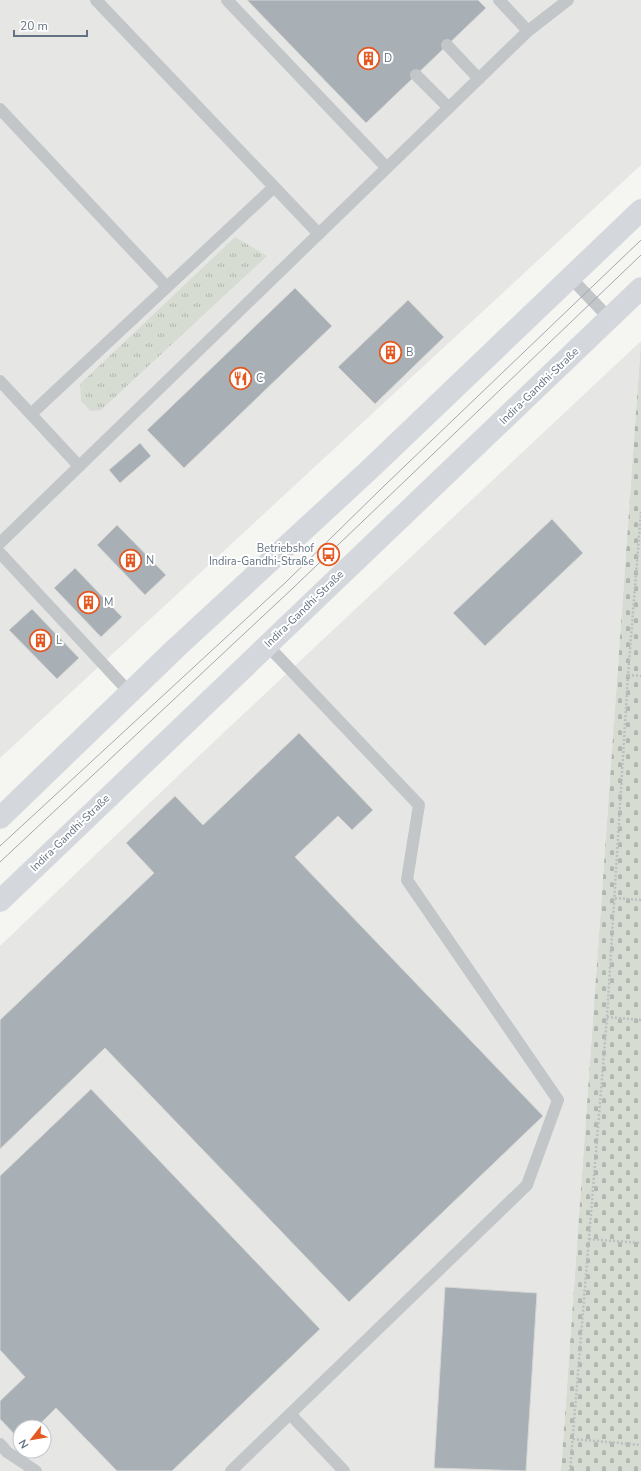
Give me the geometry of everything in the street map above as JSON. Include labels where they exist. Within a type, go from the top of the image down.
[{"type":"main road","points":[[0,818],[130,693],[369,470],[641,210]]},
{"type":"main road","name":"Indira-Gandhi-Straße","points":[[0,900],[641,288]]},
{"type":"lane","points":[[96,0],[319,234]]},
{"type":"lane","points":[[227,0],[388,168]]},
{"type":"lane","points":[[499,0],[528,31]]},
{"type":"lane","points":[[2,536],[79,466],[528,31],[568,0]]},
{"type":"lane","points":[[447,45],[479,79]]},
{"type":"lane","points":[[416,75],[448,108]]},
{"type":"lane","points":[[0,109],[167,287]]},
{"type":"lane","points":[[31,414],[274,187]]},
{"type":"lane","points":[[570,277],[609,318]]},
{"type":"lane","points":[[0,381],[79,466]]},
{"type":"lane","points":[[0,553],[130,693]]},
{"type":"lane","points":[[231,1471],[527,1184],[558,1100],[408,880],[419,805],[267,645]]},
{"type":"lane","points":[[290,1414],[344,1471]]},
{"type":"lane","points":[[0,1444],[7,1452],[36,1471]]},
{"type":"path","points":[[570,1471],[607,1017],[628,675],[641,512]]},
{"type":"path","points":[[628,675],[641,676]]},
{"type":"path","points":[[615,898],[641,900]]},
{"type":"path","points":[[607,1017],[641,1020]]},
{"type":"path","points":[[589,1239],[641,1243]]},
{"type":"path","points":[[573,1439],[641,1445]]},
{"type":"shaded area","name":"Betriebshof Indira-Gandhi-Straße","points":[[0,0],[641,0],[641,165],[0,758]]},
{"type":"shaded area","points":[[641,341],[561,1471],[0,1471],[0,946],[203,752]]},
{"type":"green space","points":[[235,237],[267,256],[101,410],[91,411],[81,401],[80,384]]},
{"type":"green space","points":[[641,341],[641,1471],[561,1471]]},
{"type":"building","name":"D","points":[[247,0],[478,0],[486,8],[366,123]]},
{"type":"building","name":"C","points":[[295,288],[332,326],[184,468],[147,430]]},
{"type":"building","name":"B","points":[[408,300],[444,337],[375,404],[338,367]]},
{"type":"building","points":[[140,443],[151,456],[120,483],[109,470]]},
{"type":"building","points":[[552,519],[583,553],[485,646],[453,613]]},
{"type":"building","name":"N","points":[[117,525],[166,575],[145,595],[97,545]]},
{"type":"building","name":"M","points":[[75,568],[122,617],[101,637],[54,588]]},
{"type":"building","name":"L","points":[[32,609],[79,658],[57,679],[9,630]]},
{"type":"building","points":[[299,733],[373,810],[352,830],[338,816],[295,857],[543,1116],[349,1302],[105,1048],[0,1149],[0,1020],[154,873],[126,843],[175,796],[203,825]]},
{"type":"building","points":[[91,1089],[320,1329],[172,1471],[117,1471],[56,1408],[45,1419],[12,1419],[12,1432],[0,1419],[0,1401],[25,1377],[0,1350],[0,1176]]},
{"type":"building","points":[[445,1287],[537,1293],[526,1471],[434,1468]]},
{"type":"tram line","points":[[0,846],[286,582],[641,240]]},
{"type":"tram line","points":[[0,862],[293,588],[641,255]]},
{"type":"place","name":"D","points":[[368,58]]},
{"type":"place","name":"B","points":[[391,352]]},
{"type":"place","name":"C","points":[[240,378]]},
{"type":"place","name":"Betriebshof Indira-Gandhi-Straße","points":[[329,554]]},
{"type":"place","name":"N","points":[[131,560]]},
{"type":"place","name":"M","points":[[88,602]]},
{"type":"place","name":"L","points":[[41,640]]}]
